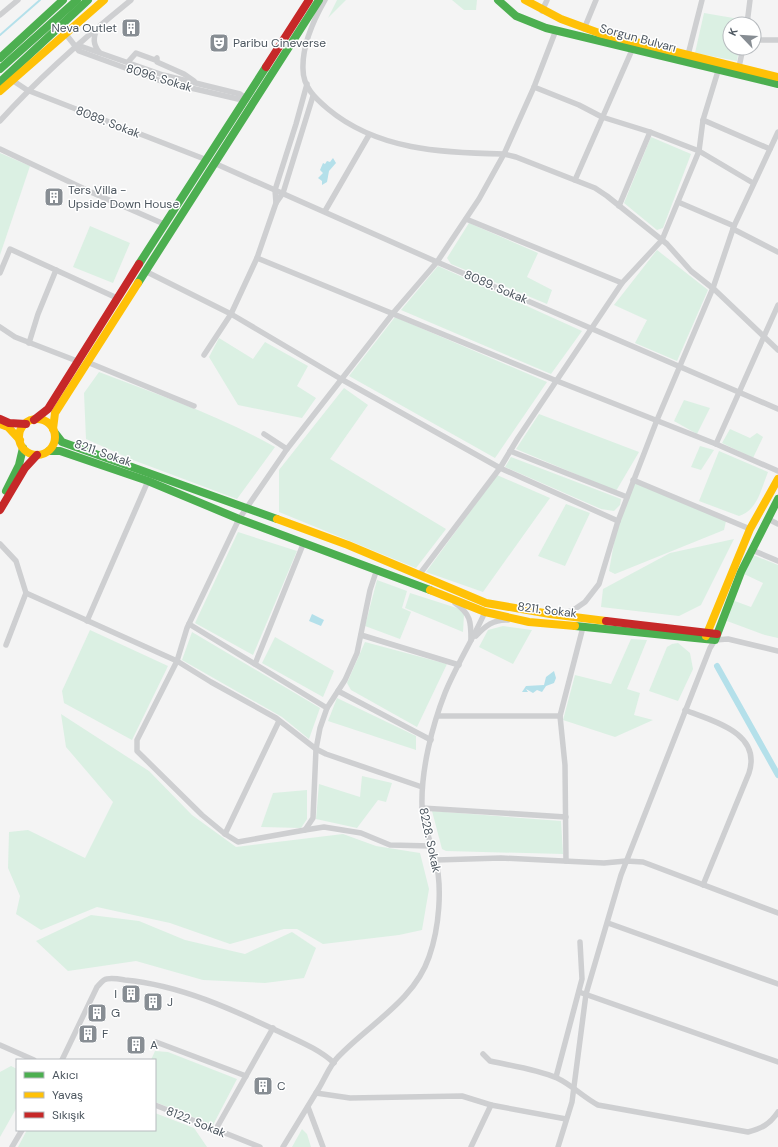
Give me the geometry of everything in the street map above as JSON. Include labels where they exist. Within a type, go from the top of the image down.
[{"type":"main road","points":[[0,58],[64,0]]},
{"type":"main road","points":[[0,69],[77,0]]},
{"type":"main road","points":[[0,82],[88,0]]},
{"type":"main road","points":[[0,91],[104,0]]},
{"type":"main road","points":[[0,510],[25,468],[37,455],[49,450],[54,443],[55,413],[145,271],[211,161],[245,98],[309,0]]},
{"type":"main road","points":[[0,502],[19,465],[21,444],[20,432],[26,424],[34,420],[48,409],[76,362],[164,224],[255,100],[319,0]]},
{"type":"main road","name":"Sorgun Bulvarı","points":[[525,0],[542,11],[584,28],[688,55],[778,76]]},
{"type":"main road","name":"Sorgun Bulvarı","points":[[500,1],[513,14],[556,30],[718,71],[778,84]]},
{"type":"main road","points":[[540,25],[542,11]]},
{"type":"main road","points":[[0,419],[10,423],[26,424]]},
{"type":"main road","points":[[34,420],[47,422],[62,442],[348,545],[486,603],[550,614],[706,636],[716,637],[741,572],[778,499]]},
{"type":"main road","points":[[0,424],[8,427],[29,454],[37,455]]},
{"type":"main road","name":"8211. Sokak","points":[[49,450],[60,451],[148,481],[239,519],[377,569],[485,612],[529,622],[706,636]]},
{"type":"main road","points":[[706,636],[750,528],[778,479]]},
{"type":"street","points":[[0,16],[18,0]]},
{"type":"street","points":[[0,121],[26,90],[98,26],[131,0]]},
{"type":"street","points":[[325,0],[306,42],[303,70],[312,96],[339,119],[369,135],[406,147],[504,154],[516,157],[595,188],[662,240],[691,271],[713,288],[778,350]]},
{"type":"street","points":[[542,11],[547,0]]},
{"type":"street","points":[[584,28],[596,0]]},
{"type":"street","points":[[688,55],[702,0]]},
{"type":"street","points":[[748,16],[750,0]]},
{"type":"street","points":[[98,26],[94,35],[94,46],[99,52]]},
{"type":"street","points":[[431,846],[390,845],[361,833],[324,827],[238,842],[224,834],[202,815],[138,751],[137,740],[177,661],[189,624],[239,519],[287,449],[394,312],[437,262],[479,199],[504,154],[534,87],[556,30]]},
{"type":"street","name":"8096. Sokak","points":[[65,33],[79,51],[161,81],[238,100],[245,98],[255,100]]},
{"type":"street","points":[[762,40],[778,40]]},
{"type":"street","name":"8096. Sokak","points":[[76,46],[99,52],[163,75],[240,94],[245,98]]},
{"type":"street","points":[[575,180],[632,50]]},
{"type":"street","points":[[128,62],[136,53],[155,60],[157,58],[157,62],[184,74],[197,83]]},
{"type":"street","points":[[739,67],[741,56]]},
{"type":"street","points":[[419,575],[500,468],[622,283],[662,240],[699,151],[703,120],[718,71]]},
{"type":"street","name":"8089. Sokak","points":[[12,80],[26,90],[211,161],[437,262],[680,365],[778,409]]},
{"type":"street","points":[[276,203],[275,190],[307,84]]},
{"type":"street","points":[[534,87],[579,105],[602,117],[650,132],[699,151],[753,183]]},
{"type":"street","points":[[204,355],[231,314],[257,258],[276,203],[283,193],[312,96]]},
{"type":"street","points":[[703,120],[770,149]]},
{"type":"street","points":[[619,206],[650,132]]},
{"type":"street","points":[[550,614],[572,611],[585,602],[599,584],[618,521],[656,420],[713,288],[734,227],[753,183],[778,132]]},
{"type":"street","points":[[325,211],[369,135]]},
{"type":"street","points":[[0,149],[93,193],[164,224]]},
{"type":"street","points":[[678,202],[734,227],[778,252]]},
{"type":"street","points":[[466,219],[622,283]]},
{"type":"street","points":[[0,272],[10,249],[117,298]]},
{"type":"street","points":[[257,258],[394,312],[557,381],[716,444],[778,471]]},
{"type":"street","points":[[29,343],[38,314],[56,270]]},
{"type":"street","points":[[145,271],[231,314],[341,379],[500,468],[618,521]]},
{"type":"street","points":[[716,444],[778,305]]},
{"type":"street","points":[[0,327],[29,343],[76,362]]},
{"type":"street","points":[[87,362],[194,406]]},
{"type":"street","points":[[264,434],[287,449]]},
{"type":"street","points":[[510,451],[627,497]]},
{"type":"street","points":[[633,480],[750,528]]},
{"type":"street","points":[[88,621],[148,481]]},
{"type":"street","points":[[768,519],[778,524]]},
{"type":"street","points":[[255,664],[304,542]]},
{"type":"street","points":[[0,544],[16,561],[26,593],[6,645]]},
{"type":"street","points":[[752,550],[778,561]]},
{"type":"street","points":[[305,830],[313,818],[316,749],[320,728],[327,708],[351,667],[361,635],[370,590],[377,569]]},
{"type":"street","points":[[26,593],[177,661],[279,721],[316,749],[326,754],[422,787]]},
{"type":"street","points":[[446,596],[465,610],[471,623],[471,642]]},
{"type":"street","name":"8228. Sokak","points":[[283,1147],[334,1063],[363,1033],[391,1009],[412,988],[422,974],[429,957],[438,915],[439,885],[436,860],[424,826],[422,787],[425,763],[445,693],[485,612]]},
{"type":"street","points":[[471,642],[486,625],[502,620],[529,622]]},
{"type":"street","points":[[189,624],[327,708]]},
{"type":"street","points":[[566,861],[565,765],[560,716],[583,627]]},
{"type":"street","points":[[361,635],[459,665]]},
{"type":"street","points":[[706,636],[710,648]]},
{"type":"street","points":[[558,1147],[572,1102],[586,994],[626,861],[710,648],[716,637],[778,651]]},
{"type":"street","points":[[338,691],[432,740]]},
{"type":"street","points":[[685,710],[733,730],[742,737],[751,756],[749,773],[703,885]]},
{"type":"street","points":[[438,716],[560,716]]},
{"type":"street","points":[[224,834],[279,721]]},
{"type":"street","points":[[422,808],[566,817]]},
{"type":"street","points":[[436,860],[501,858],[604,863],[626,861],[643,862],[778,913]]},
{"type":"street","points":[[608,922],[778,984]]},
{"type":"street","points":[[556,1078],[582,979],[580,942]]},
{"type":"street","points":[[62,1059],[97,987],[104,980],[115,979],[132,980],[179,991],[242,1014],[316,1050],[334,1063]]},
{"type":"street","points":[[579,992],[778,1062]]},
{"type":"street","points":[[216,1129],[272,1028]]},
{"type":"street","points":[[156,1042],[246,1076]]},
{"type":"street","points":[[0,1045],[32,1059]]},
{"type":"street","points":[[483,1054],[490,1061],[556,1078],[574,1087],[585,1098],[598,1105],[748,1132],[762,1129],[774,1119],[778,1112]]},
{"type":"street","points":[[316,1094],[350,1098],[462,1096],[491,1105],[566,1119]]},
{"type":"street","name":"8122. Sokak","points":[[156,1105],[260,1147]]},
{"type":"street","points":[[471,1147],[491,1105]]},
{"type":"street","points":[[308,1108],[323,1147]]},
{"type":"street","points":[[12,1147],[21,1131]]},
{"type":"green space","points":[[337,0],[346,0],[328,18]]},
{"type":"green space","points":[[452,0],[477,0],[476,10],[464,10]]},
{"type":"green space","points":[[704,13],[722,16],[722,56],[738,56],[737,61],[695,53]]},
{"type":"green space","points":[[651,137],[691,154],[663,228],[657,230],[624,203]]},
{"type":"green space","points":[[0,153],[30,166],[0,255]]},
{"type":"green space","points":[[469,223],[538,253],[527,277],[552,290],[547,304],[451,264],[447,258]]},
{"type":"green space","points":[[90,226],[130,243],[113,283],[73,267]]},
{"type":"green space","points":[[657,250],[708,290],[677,361],[635,343],[647,320],[614,305]]},
{"type":"green space","points":[[438,266],[582,331],[551,374],[401,310]]},
{"type":"green space","points":[[395,317],[547,382],[495,458],[349,376]]},
{"type":"green space","points":[[219,338],[253,359],[265,342],[308,366],[297,386],[316,398],[302,418],[238,405],[209,357]]},
{"type":"green space","points":[[99,372],[210,415],[275,447],[237,499],[133,460],[86,439],[84,393]]},
{"type":"green space","points":[[344,388],[368,405],[330,459],[446,529],[416,568],[279,512],[279,470]]},
{"type":"green space","points":[[684,400],[710,408],[697,434],[674,421]]},
{"type":"green space","points":[[539,414],[639,452],[616,491],[516,449]]},
{"type":"green space","points":[[730,429],[750,438],[757,433],[763,437],[753,458],[722,443]]},
{"type":"green space","points":[[700,446],[714,450],[701,470],[691,467]]},
{"type":"green space","points":[[719,451],[768,472],[755,504],[751,509],[739,516],[699,501]]},
{"type":"green space","points":[[511,457],[621,499],[620,505],[614,511],[601,509],[505,467]]},
{"type":"green space","points":[[497,475],[550,498],[483,592],[426,572]]},
{"type":"green space","points":[[632,482],[726,521],[724,530],[615,574],[609,571],[615,537]]},
{"type":"green space","points":[[566,504],[590,513],[565,566],[538,556]]},
{"type":"green space","points":[[238,532],[297,551],[253,655],[195,623]]},
{"type":"green space","points":[[734,539],[701,605],[679,616],[601,607],[603,589],[670,553]]},
{"type":"green space","points":[[753,555],[778,565],[778,638],[765,635],[727,621],[732,600],[751,607],[763,583],[744,574]]},
{"type":"green space","points":[[377,580],[407,591],[402,608],[411,612],[400,639],[365,626]]},
{"type":"green space","points":[[410,593],[460,609],[464,615],[463,632],[405,608]]},
{"type":"green space","points":[[503,626],[532,630],[513,664],[479,647],[488,630]]},
{"type":"green space","points":[[90,630],[168,666],[132,740],[64,703],[62,691]]},
{"type":"green space","points":[[192,632],[320,708],[309,739],[282,717],[182,660]]},
{"type":"green space","points":[[275,637],[334,671],[323,697],[262,663]]},
{"type":"green space","points":[[631,639],[647,640],[627,689],[640,693],[634,715],[653,720],[615,737],[563,720],[575,675],[611,684]]},
{"type":"green space","points":[[365,642],[447,664],[417,727],[351,690],[347,683]]},
{"type":"green space","points":[[678,643],[690,653],[693,669],[678,701],[649,691],[667,647]]},
{"type":"green space","points":[[337,698],[416,736],[416,750],[328,721]]},
{"type":"green space","points":[[61,714],[149,771],[192,815],[236,847],[343,834],[376,846],[420,853],[429,889],[422,930],[399,935],[323,944],[297,929],[284,929],[230,944],[170,923],[97,907],[41,930],[16,914],[20,896],[8,868],[9,832],[28,830],[85,858],[113,802],[66,747]]},
{"type":"green space","points":[[362,776],[392,783],[386,802],[378,800],[357,828],[316,819],[319,784],[360,797]]},
{"type":"green space","points":[[307,790],[307,819],[301,828],[261,827],[273,793]]},
{"type":"green space","points":[[432,811],[561,821],[563,854],[446,851],[442,849]]},
{"type":"green space","points":[[91,915],[139,921],[185,940],[245,954],[292,932],[316,948],[304,978],[265,983],[203,980],[136,961],[68,971],[36,941]]},
{"type":"green space","points":[[155,1051],[168,1052],[237,1079],[213,1125],[156,1102],[156,1059],[151,1059]]},
{"type":"green space","points":[[11,1066],[16,1068],[16,1109],[0,1137],[0,1072]]},
{"type":"green space","points":[[156,1113],[194,1128],[207,1147],[18,1147],[26,1131],[156,1131]]},
{"type":"green space","points":[[302,1129],[307,1134],[311,1147],[292,1147]]},
{"type":"water","points":[[333,158],[336,163],[329,171],[327,182],[322,185],[322,181],[318,178],[323,173],[320,170],[323,163],[325,164],[327,161],[330,162]]},
{"type":"water","points":[[312,614],[324,620],[321,626],[309,621]]},
{"type":"water","points":[[554,671],[556,678],[554,683],[546,686],[542,692],[537,690],[533,693],[526,689],[528,692],[522,692],[526,686],[544,685],[546,677]]},
{"type":"waterway","points":[[0,35],[40,0]]},
{"type":"waterway","points":[[717,666],[778,775]]},
{"type":"traffic: fast","points":[[0,58],[63,0]]},
{"type":"traffic: fast","points":[[0,69],[77,0]]},
{"type":"traffic: fast","points":[[0,82],[88,0]]},
{"type":"traffic: fast","points":[[138,283],[319,0]]},
{"type":"traffic: fast","points":[[498,0],[516,16],[546,28],[778,84]]},
{"type":"traffic: fast","points":[[139,264],[266,67]]},
{"type":"traffic: fast","points":[[55,433],[62,442],[277,519]]},
{"type":"traffic: fast","points":[[6,491],[19,465],[23,448]]},
{"type":"traffic: fast","points":[[49,451],[60,451],[148,481],[239,519],[430,590]]},
{"type":"traffic: fast","points":[[575,626],[715,640],[741,572],[778,499]]},
{"type":"traffic: slow","points":[[0,91],[104,0]]},
{"type":"traffic: slow","points":[[525,0],[561,19],[599,33],[778,77]]},
{"type":"traffic: slow","points":[[53,429],[55,413],[138,283]]},
{"type":"traffic: slow","points":[[40,419],[50,424],[54,430],[55,437],[54,444],[50,450],[44,454],[34,455],[24,450],[20,444],[19,434],[24,424],[30,420],[40,419]]},
{"type":"traffic: slow","points":[[0,424],[8,427],[20,440]]},
{"type":"traffic: slow","points":[[706,636],[750,529],[778,479]]},
{"type":"traffic: slow","points":[[277,519],[348,545],[486,603],[550,614],[606,621]]},
{"type":"traffic: slow","points":[[430,590],[485,612],[529,622],[575,626]]},
{"type":"traffic: jam","points":[[266,67],[309,0]]},
{"type":"traffic: jam","points":[[34,420],[48,409],[139,264]]},
{"type":"traffic: jam","points":[[0,419],[9,423],[26,424]]},
{"type":"traffic: jam","points":[[0,510],[25,468],[37,455]]},
{"type":"traffic: jam","points":[[606,621],[717,634]]},
{"type":"place","name":"Neva Outlet","points":[[131,28]]},
{"type":"place","name":"Paribu Cineverse","points":[[219,43]]},
{"type":"place","name":"Ters Villa - Upside Down House","points":[[54,197]]},
{"type":"place","name":"I","points":[[131,994]]},
{"type":"place","name":"J","points":[[153,1002]]},
{"type":"place","name":"G","points":[[97,1013]]},
{"type":"place","name":"F","points":[[88,1034]]},
{"type":"place","name":"A","points":[[136,1045]]},
{"type":"place","name":"C","points":[[263,1086]]}]
